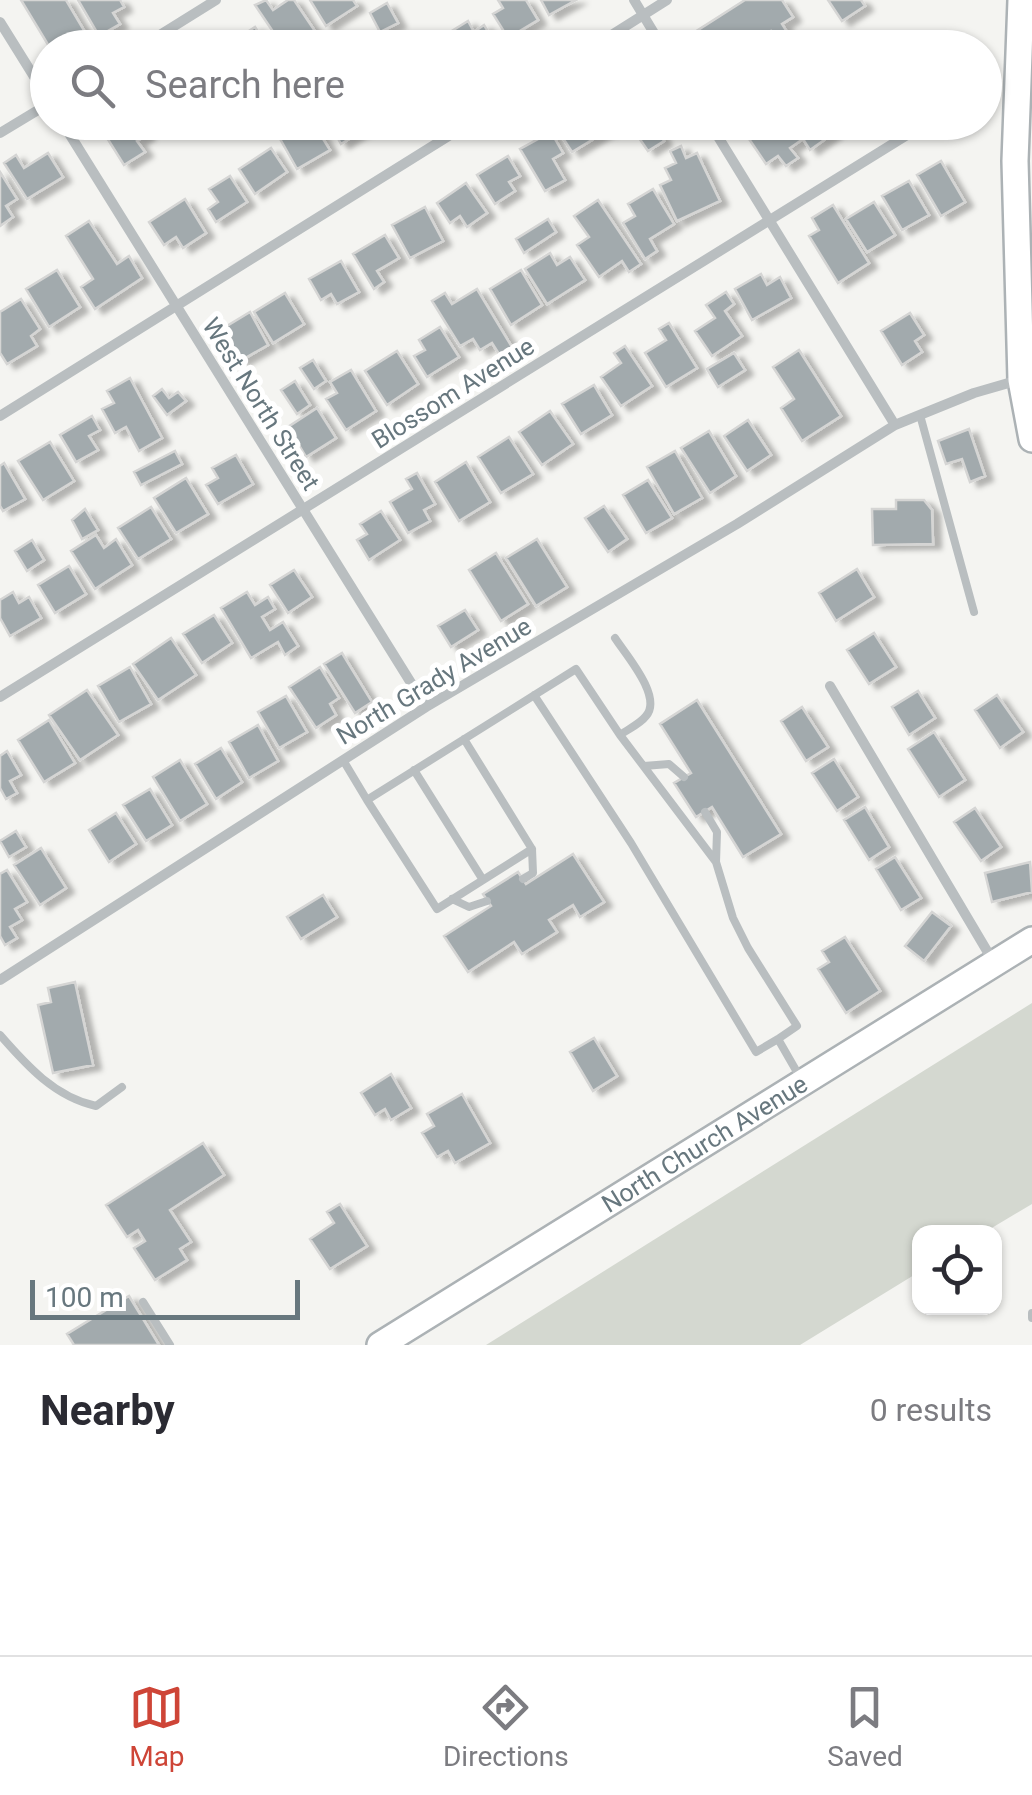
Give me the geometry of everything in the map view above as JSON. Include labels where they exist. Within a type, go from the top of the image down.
[{"type":"street","points":[[167,30],[216,0]]},
{"type":"street","points":[[634,0],[652,30]]},
{"type":"street","points":[[619,30],[667,0]]},
{"type":"street","points":[[1022,0],[1015,161],[1032,439]]},
{"type":"street","points":[[0,22],[30,71]]},
{"type":"street","points":[[0,133],[30,113]]},
{"type":"street","name":"West North Street","points":[[73,140],[426,707]]},
{"type":"street","points":[[0,416],[441,140]]},
{"type":"street","points":[[720,140],[895,425]]},
{"type":"street","name":"Blossom Avenue","points":[[0,697],[899,140]]},
{"type":"street","name":"North Grady Avenue","points":[[0,980],[426,707],[737,524],[895,425],[974,393],[1026,379]]},
{"type":"street","points":[[830,686],[994,962]]},
{"type":"street","name":"North Church Avenue","points":[[380,1345],[1032,940]]},
{"type":"lane","points":[[920,414],[974,612]]},
{"type":"lane","points":[[615,638],[647,687],[651,704],[648,715],[620,735]]},
{"type":"lane","points":[[366,800],[534,695],[576,669],[620,735],[716,862],[740,933],[797,1026],[756,1052],[631,844],[534,695]]},
{"type":"lane","points":[[464,739],[532,849],[533,872],[523,879]]},
{"type":"lane","points":[[343,760],[436,909],[532,849]]},
{"type":"lane","points":[[644,766],[669,764],[684,777]]},
{"type":"lane","points":[[414,770],[483,880]]},
{"type":"lane","points":[[705,812],[716,832],[716,862]]},
{"type":"lane","points":[[452,899],[469,907],[488,901]]},
{"type":"lane","points":[[0,1035],[45,1081],[75,1102],[96,1106],[122,1087]]},
{"type":"lane","points":[[778,1039],[803,1082]]},
{"type":"lane","points":[[143,1302],[170,1345]]},
{"type":"shaded area","points":[[1032,1003],[1032,1204],[997,1225],[912,1225],[912,1276],[800,1345],[486,1345]]},
{"type":"building","points":[[21,0],[66,0],[84,30],[39,30]]},
{"type":"building","points":[[78,0],[120,0],[124,7],[113,13],[120,24],[110,30],[96,30]]},
{"type":"building","points":[[266,0],[273,10],[294,0],[314,30],[272,30],[255,5]]},
{"type":"building","points":[[310,0],[353,0],[357,6],[326,26]]},
{"type":"building","points":[[498,0],[526,0],[538,20],[521,30],[503,30],[493,14],[503,8]]},
{"type":"building","points":[[541,0],[576,0],[549,15]]},
{"type":"building","points":[[745,0],[782,0],[793,17],[782,24],[786,30],[698,30]]},
{"type":"building","points":[[828,0],[861,0],[865,6],[842,21]]},
{"type":"building","points":[[387,3],[398,23],[379,30],[370,13]]},
{"type":"building","points":[[468,21],[473,30],[453,30]]},
{"type":"building","points":[[108,140],[139,140],[145,152],[124,165]]},
{"type":"building","points":[[281,140],[324,140],[330,150],[297,169]]},
{"type":"building","points":[[536,140],[556,140],[563,153],[553,159],[565,180],[545,191],[520,149]]},
{"type":"building","points":[[564,140],[592,140],[572,152]]},
{"type":"building","points":[[640,140],[663,140],[664,141],[648,151]]},
{"type":"building","points":[[750,140],[802,140],[790,148],[798,158],[786,166],[778,156],[766,164]]},
{"type":"building","points":[[804,140],[824,140],[810,150]]},
{"type":"building","points":[[681,146],[686,158],[697,153],[720,201],[677,221],[660,185],[671,180],[665,168],[676,163],[670,151]]},
{"type":"building","points":[[271,148],[287,172],[255,194],[239,169]]},
{"type":"building","points":[[48,153],[63,177],[27,199],[4,163],[16,155],[24,168]]},
{"type":"building","points":[[508,156],[520,176],[509,182],[515,191],[495,204],[477,175]]},
{"type":"building","points":[[941,161],[965,202],[941,216],[917,175]]},
{"type":"building","points":[[0,172],[17,199],[6,206],[13,217],[0,226]]},
{"type":"building","points":[[230,176],[247,202],[216,222],[208,209],[218,202],[209,189]]},
{"type":"building","points":[[909,181],[929,215],[902,230],[882,196]]},
{"type":"building","points":[[466,183],[487,213],[467,227],[460,216],[450,223],[437,203]]},
{"type":"building","points":[[653,189],[674,224],[650,239],[657,251],[645,259],[623,223],[635,216],[628,204]]},
{"type":"building","points":[[185,199],[206,233],[183,248],[176,237],[164,245],[149,222]]},
{"type":"building","points":[[598,200],[641,264],[629,272],[622,261],[599,277],[577,245],[589,237],[574,216]]},
{"type":"building","points":[[874,202],[895,235],[867,252],[846,219]]},
{"type":"building","points":[[833,205],[869,263],[838,283],[809,236],[819,230],[812,218]]},
{"type":"building","points":[[425,207],[443,241],[410,258],[392,225]]},
{"type":"building","points":[[548,219],[556,232],[524,253],[516,239]]},
{"type":"building","points":[[89,221],[117,264],[129,256],[142,278],[95,309],[81,287],[93,279],[66,236]]},
{"type":"building","points":[[385,235],[399,258],[377,271],[384,282],[374,289],[353,254]]},
{"type":"building","points":[[550,253],[557,265],[570,257],[585,280],[547,304],[525,269]]},
{"type":"building","points":[[341,261],[359,292],[337,304],[331,294],[321,300],[309,279]]},
{"type":"building","points":[[57,270],[80,307],[49,327],[26,289]]},
{"type":"building","points":[[521,270],[542,305],[511,325],[490,289]]},
{"type":"building","points":[[761,274],[767,285],[780,277],[791,298],[752,320],[735,289]]},
{"type":"building","points":[[477,289],[512,347],[499,354],[492,343],[480,350],[473,339],[460,346],[432,301],[445,293],[452,304]]},
{"type":"building","points":[[726,292],[734,304],[725,311],[742,336],[712,356],[695,331],[715,318],[706,305]]},
{"type":"building","points":[[285,293],[304,324],[273,343],[254,312]]},
{"type":"building","points":[[21,299],[40,329],[31,336],[37,346],[7,364],[0,353],[0,312]]},
{"type":"building","points":[[250,312],[268,345],[240,361],[222,329]]},
{"type":"building","points":[[910,313],[924,335],[915,341],[922,352],[902,365],[881,331]]},
{"type":"building","points":[[669,323],[697,368],[666,387],[645,353],[666,340],[659,329]]},
{"type":"building","points":[[440,327],[459,357],[427,377],[414,356],[425,350],[419,340]]},
{"type":"building","points":[[625,346],[652,386],[621,406],[601,377],[621,363],[614,353]]},
{"type":"building","points":[[799,350],[841,416],[802,441],[781,408],[794,399],[773,367]]},
{"type":"building","points":[[397,351],[418,384],[387,405],[365,371]]},
{"type":"building","points":[[734,353],[745,370],[718,387],[707,369]]},
{"type":"building","points":[[313,360],[326,381],[314,389],[300,368]]},
{"type":"building","points":[[351,370],[376,411],[346,430],[326,399],[337,393],[330,382]]},
{"type":"building","points":[[130,378],[162,438],[139,451],[126,427],[115,433],[102,409],[114,403],[107,391]]},
{"type":"building","points":[[295,381],[310,405],[297,414],[281,390]]},
{"type":"building","points":[[594,385],[612,415],[581,434],[562,404]]},
{"type":"building","points":[[162,389],[169,398],[178,392],[186,401],[167,415],[153,396]]},
{"type":"building","points":[[317,408],[336,438],[306,457],[288,427]]},
{"type":"building","points":[[550,411],[573,444],[542,465],[519,432]]},
{"type":"building","points":[[92,416],[100,430],[89,436],[98,450],[76,462],[60,435]]},
{"type":"building","points":[[748,420],[771,455],[747,471],[724,436]]},
{"type":"building","points":[[969,429],[985,476],[970,482],[962,459],[946,464],[938,441]]},
{"type":"building","points":[[709,431],[736,476],[710,493],[681,448]]},
{"type":"building","points":[[509,437],[533,474],[501,493],[478,457]]},
{"type":"building","points":[[50,442],[74,481],[43,500],[18,461]]},
{"type":"building","points":[[175,451],[182,464],[141,485],[134,472]]},
{"type":"building","points":[[675,451],[702,498],[674,514],[647,467]]},
{"type":"building","points":[[236,455],[253,484],[218,504],[206,485],[218,478],[212,468]]},
{"type":"building","points":[[466,462],[490,502],[459,521],[435,482]]},
{"type":"building","points":[[4,463],[25,499],[3,511],[0,466]]},
{"type":"building","points":[[417,473],[435,504],[424,510],[430,521],[408,533],[390,502],[412,489],[406,479]]},
{"type":"building","points":[[186,478],[208,514],[176,533],[154,498]]},
{"type":"building","points":[[648,480],[672,518],[646,533],[623,495]]},
{"type":"building","points":[[896,500],[924,500],[932,510],[933,544],[873,545],[872,509],[896,509]]},
{"type":"building","points":[[604,506],[627,539],[608,552],[585,518]]},
{"type":"building","points":[[151,507],[171,539],[138,559],[118,528]]},
{"type":"building","points":[[85,509],[98,530],[82,539],[72,520]]},
{"type":"building","points":[[381,511],[400,540],[369,560],[357,540],[367,534],[360,524]]},
{"type":"building","points":[[96,535],[104,548],[116,539],[132,565],[95,589],[71,551]]},
{"type":"building","points":[[537,539],[567,587],[536,606],[506,558]]},
{"type":"building","points":[[32,540],[44,560],[27,571],[15,551]]},
{"type":"building","points":[[496,553],[528,604],[501,621],[469,570]]},
{"type":"building","points":[[69,566],[86,594],[55,613],[38,585]]},
{"type":"building","points":[[857,569],[874,597],[836,621],[819,593]]},
{"type":"building","points":[[294,570],[312,597],[288,613],[270,585]]},
{"type":"building","points":[[13,592],[19,603],[29,597],[41,618],[10,636],[0,618],[0,600]]},
{"type":"building","points":[[247,592],[255,605],[268,597],[275,609],[262,617],[270,630],[283,622],[298,646],[285,655],[278,642],[251,658],[221,608]]},
{"type":"building","points":[[465,610],[478,630],[451,647],[438,626]]},
{"type":"building","points":[[214,615],[232,643],[202,663],[183,634]]},
{"type":"building","points":[[874,633],[896,667],[869,684],[847,650]]},
{"type":"building","points":[[171,638],[196,675],[158,700],[133,664]]},
{"type":"building","points":[[342,653],[372,702],[355,713],[324,664]]},
{"type":"building","points":[[130,667],[151,704],[119,722],[98,686]]},
{"type":"building","points":[[320,667],[339,698],[330,704],[336,715],[316,728],[289,687]]},
{"type":"building","points":[[87,690],[118,735],[80,760],[49,715]]},
{"type":"building","points":[[918,691],[935,718],[909,735],[892,707]]},
{"type":"building","points":[[997,695],[1023,732],[1000,748],[975,710]]},
{"type":"building","points":[[286,696],[307,732],[279,748],[258,712]]},
{"type":"building","points":[[697,700],[781,834],[743,857],[712,807],[696,817],[674,783],[691,773],[660,724]]},
{"type":"building","points":[[802,707],[828,747],[806,761],[781,721]]},
{"type":"building","points":[[49,720],[75,763],[44,782],[18,740]]},
{"type":"building","points":[[258,725],[278,761],[249,778],[229,742]]},
{"type":"building","points":[[934,732],[965,780],[939,797],[908,749]]},
{"type":"building","points":[[221,748],[242,782],[216,799],[195,764]]},
{"type":"building","points":[[7,751],[21,775],[10,781],[17,793],[6,799],[0,788],[0,756]]},
{"type":"building","points":[[834,759],[858,797],[837,811],[812,773]]},
{"type":"building","points":[[180,760],[207,804],[180,821],[153,777]]},
{"type":"building","points":[[150,789],[172,825],[146,841],[123,805]]},
{"type":"building","points":[[865,807],[889,847],[869,860],[844,820]]},
{"type":"building","points":[[975,808],[1001,847],[981,861],[954,822]]},
{"type":"building","points":[[116,813],[136,844],[109,862],[89,830]]},
{"type":"building","points":[[16,831],[26,847],[9,857],[0,841]]},
{"type":"building","points":[[41,848],[66,888],[40,905],[14,865]]},
{"type":"building","points":[[573,854],[604,902],[580,917],[573,905],[549,920],[557,932],[522,954],[514,942],[468,972],[444,936],[491,906],[483,894],[518,872],[526,884]]},
{"type":"building","points":[[895,857],[921,898],[901,910],[876,869]]},
{"type":"building","points":[[1030,862],[1032,892],[992,902],[985,873]]},
{"type":"building","points":[[7,870],[27,902],[15,909],[22,920],[10,927],[17,938],[5,945],[0,936],[0,874]]},
{"type":"building","points":[[323,895],[337,917],[301,939],[287,917]]},
{"type":"building","points":[[932,912],[951,926],[924,961],[905,946]]},
{"type":"building","points":[[845,937],[880,991],[846,1013],[818,969],[829,962],[822,951]]},
{"type":"building","points":[[75,982],[93,1065],[53,1073],[38,1005],[51,1002],[48,988]]},
{"type":"building","points":[[594,1038],[617,1076],[593,1091],[570,1052]]},
{"type":"building","points":[[391,1074],[411,1108],[391,1120],[385,1109],[375,1115],[361,1093]]},
{"type":"building","points":[[462,1094],[490,1143],[455,1163],[448,1151],[437,1157],[422,1133],[434,1126],[427,1114]]},
{"type":"building","points":[[203,1143],[224,1175],[170,1210],[191,1242],[180,1249],[187,1260],[155,1280],[134,1248],[145,1241],[138,1230],[127,1237],[106,1205]]},
{"type":"building","points":[[340,1204],[367,1246],[330,1269],[310,1239],[334,1223],[327,1212]]},
{"type":"building","points":[[129,1296],[159,1345],[74,1345],[67,1334]]}]
